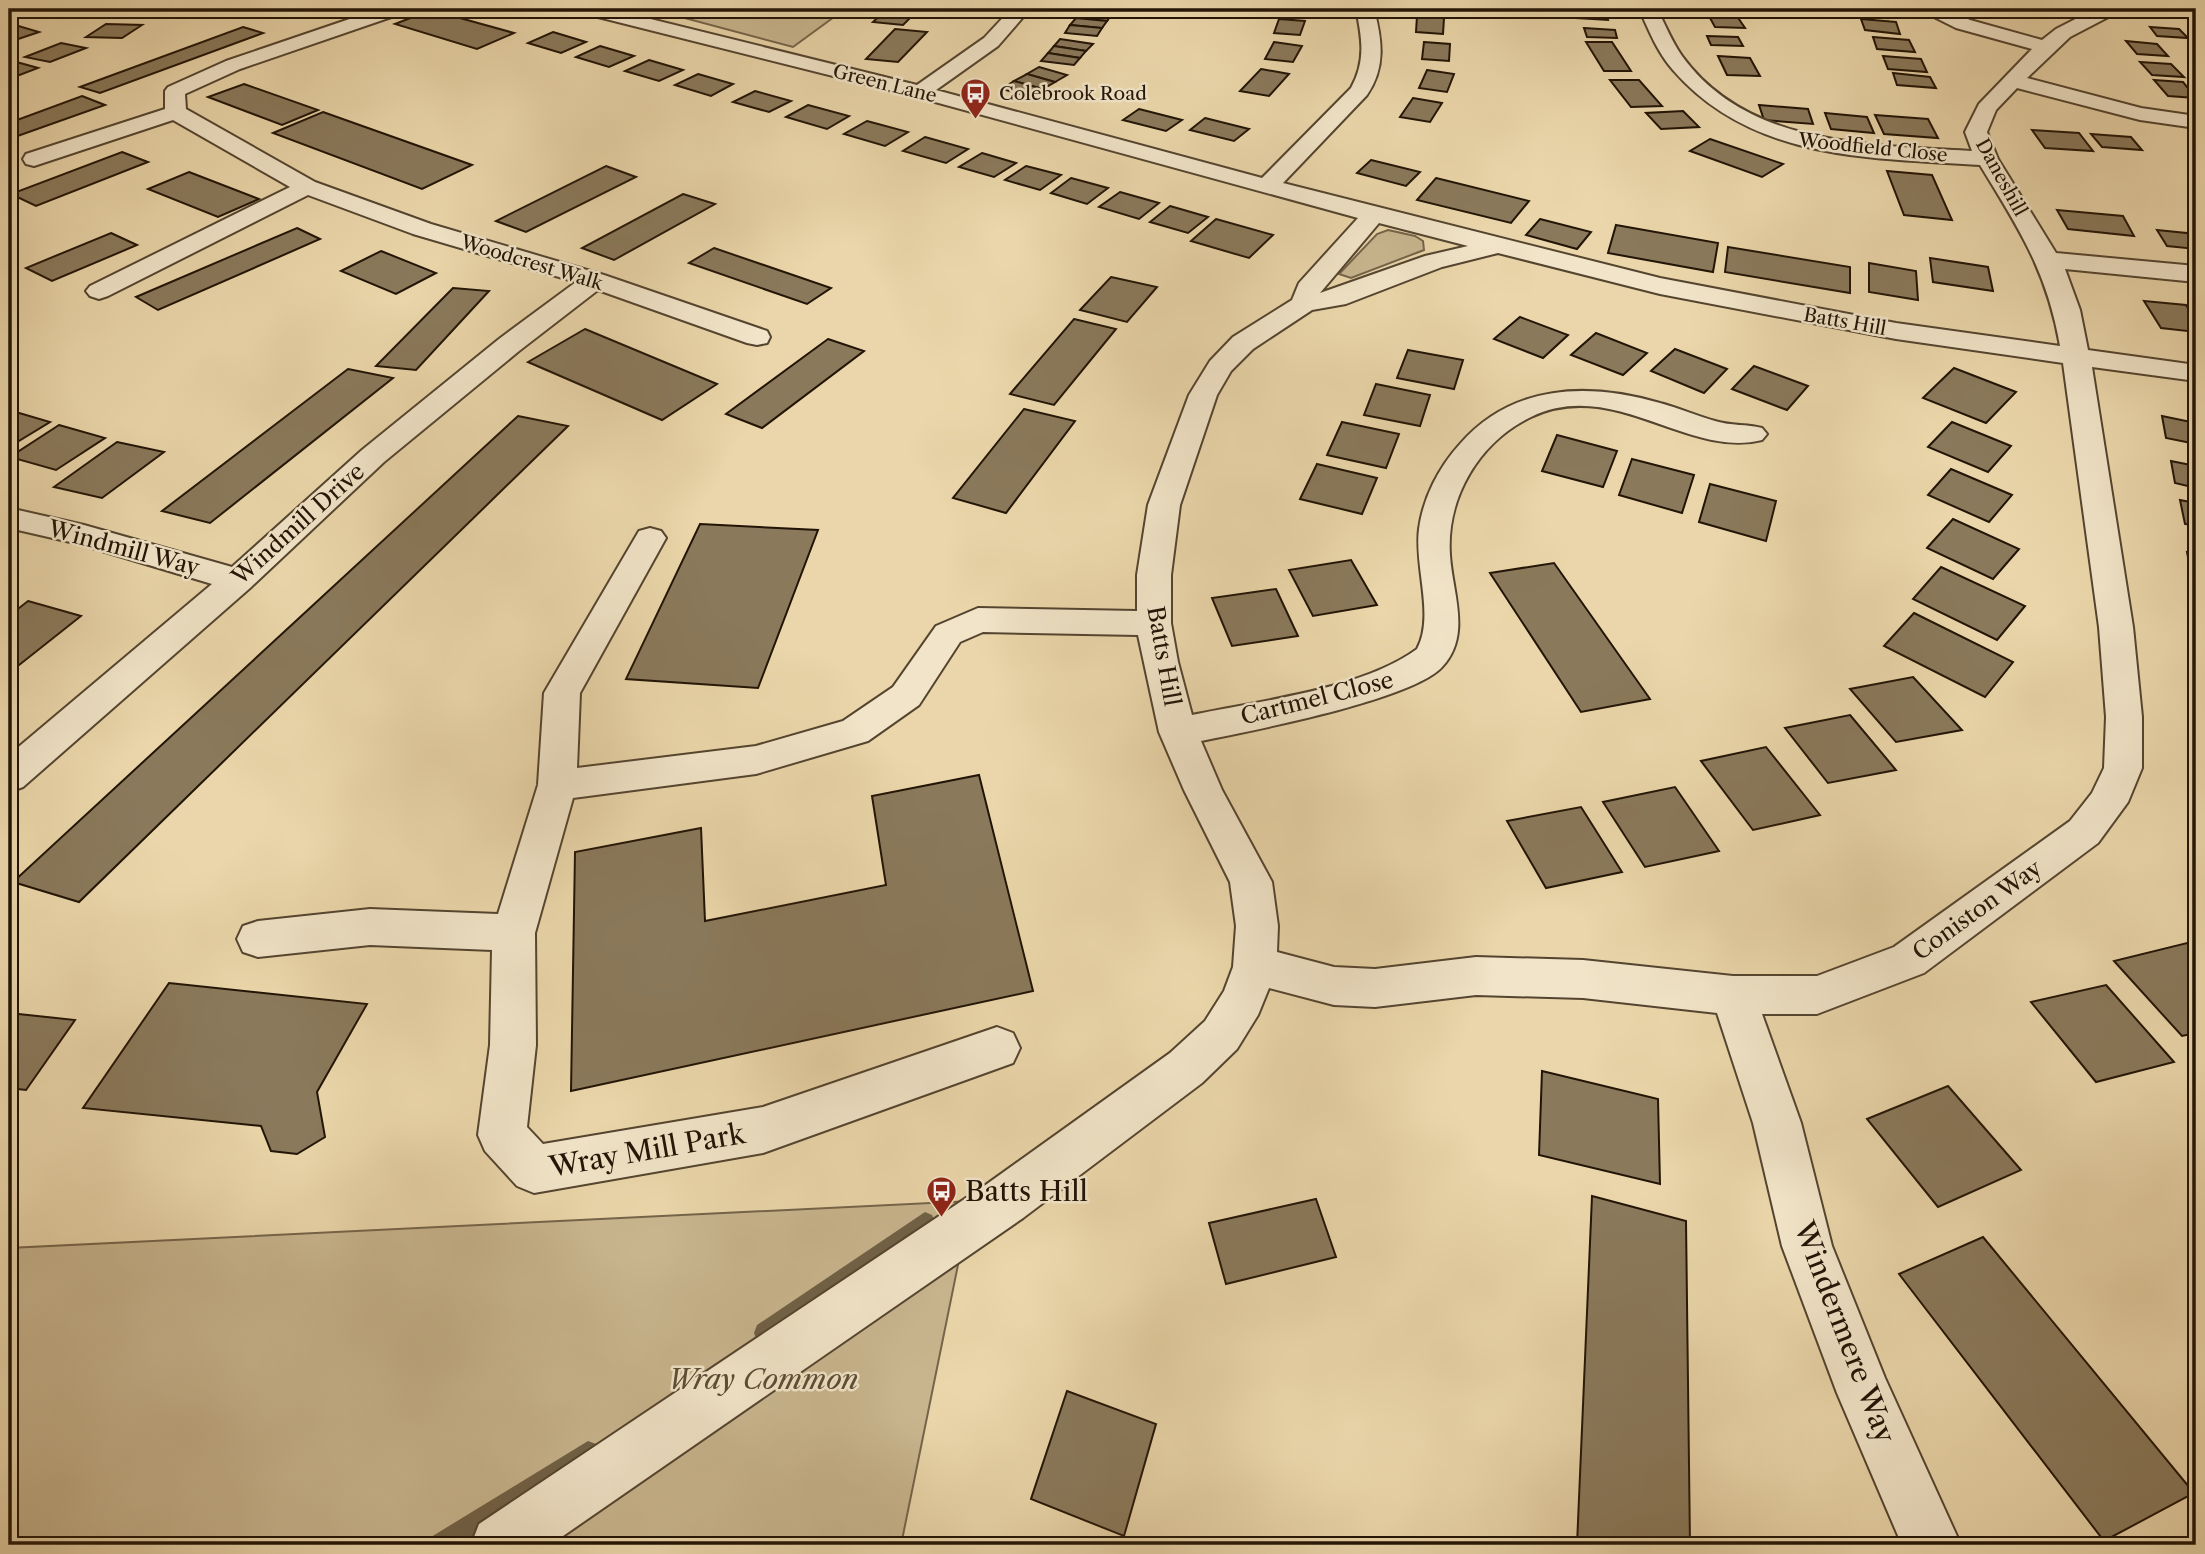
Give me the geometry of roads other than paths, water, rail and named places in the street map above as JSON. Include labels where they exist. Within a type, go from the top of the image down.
[{"type":"street","points":[[34,159],[174,112],[175,91],[233,65],[396,9]]},
{"type":"street","name":"Green Lane","points":[[589,9],[920,92],[1301,194]]},
{"type":"street","points":[[920,92],[991,43],[1021,9]]},
{"type":"street","points":[[1268,185],[1360,91],[1369,76],[1374,59],[1365,9]]},
{"type":"street","name":"Woodfield Close","points":[[1648,9],[1679,66],[1736,116],[1752,125],[1815,144],[1987,159]]},
{"type":"street","points":[[1933,9],[1963,24],[2045,47]]},
{"type":"street","name":"Daneshill","points":[[2077,356],[2057,279],[1987,159],[1976,132],[1980,119],[2011,80],[2045,47],[2063,33],[2109,9]]},
{"type":"street","points":[[2011,80],[2163,119],[2189,129],[2196,139]]},
{"type":"street","name":"Woodcrest Walk","points":[[174,112],[307,187],[422,229],[595,280],[757,337]]},
{"type":"street","points":[[2163,119],[2196,122]]},
{"type":"street","points":[[99,291],[307,187]]},
{"type":"street","name":"Batts Hill","points":[[1301,194],[1374,215],[1660,286],[1818,317],[2196,373]]},
{"type":"street","name":"Batts Hill","points":[[1304,304],[1308,288],[1374,215]]},
{"type":"street","name":"Batts Hill","points":[[500,1545],[993,1209],[1186,1068],[1221,1035],[1242,1001],[1255,968],[1257,926],[1251,882],[1203,790],[1178,732],[1160,662],[1154,623],[1154,575],[1164,505],[1203,395],[1220,367],[1243,343],[1304,304],[1337,298],[1434,261],[1498,246]]},
{"type":"street","points":[[2047,260],[2196,274]]},
{"type":"street","name":"Windmill Drive","points":[[9,777],[238,580],[373,456],[509,345],[595,280]]},
{"type":"street","name":"Coniston Way","points":[[1255,968],[1292,974],[1334,986],[1375,988],[1476,976],[1583,979],[1733,995],[1816,995],[1909,960],[2084,832],[2108,802],[2123,768],[2124,717],[2116,627],[2077,356]]},
{"type":"street","name":"Cartmel Close","points":[[1178,732],[1328,698],[1406,675],[1429,659],[1443,634],[1433,551],[1437,512],[1450,478],[1470,449],[1519,410],[1546,402],[1577,398],[1613,400],[1715,431],[1735,435],[1752,434]]},
{"type":"street","name":"Windmill Way","points":[[9,518],[84,535],[238,580]]},
{"type":"street","name":"Wray Mill Park","points":[[650,538],[562,693],[556,785],[514,933],[513,1045],[502,1135],[534,1169],[763,1130],[997,1048]]},
{"type":"street","points":[[556,785],[756,760],[855,731],[906,696],[948,634],[978,620],[1154,623]]},
{"type":"street","points":[[258,939],[370,928],[514,933]]},
{"type":"street","name":"Windermere Way","points":[[1733,995],[1777,1123],[1807,1246],[1864,1393],[1932,1545]]},
{"type":"waterway","points":[[765,1333],[925,1222]]},
{"type":"waterway","points":[[439,1545],[588,1452]]},
{"type":"place","name":"Colebrook Road","points":[[976,120]]},
{"type":"place","name":"Batts Hill","points":[[942,1218]]},
{"type":"park label","name":"Wray Common","points":[[763,1379]]}]
